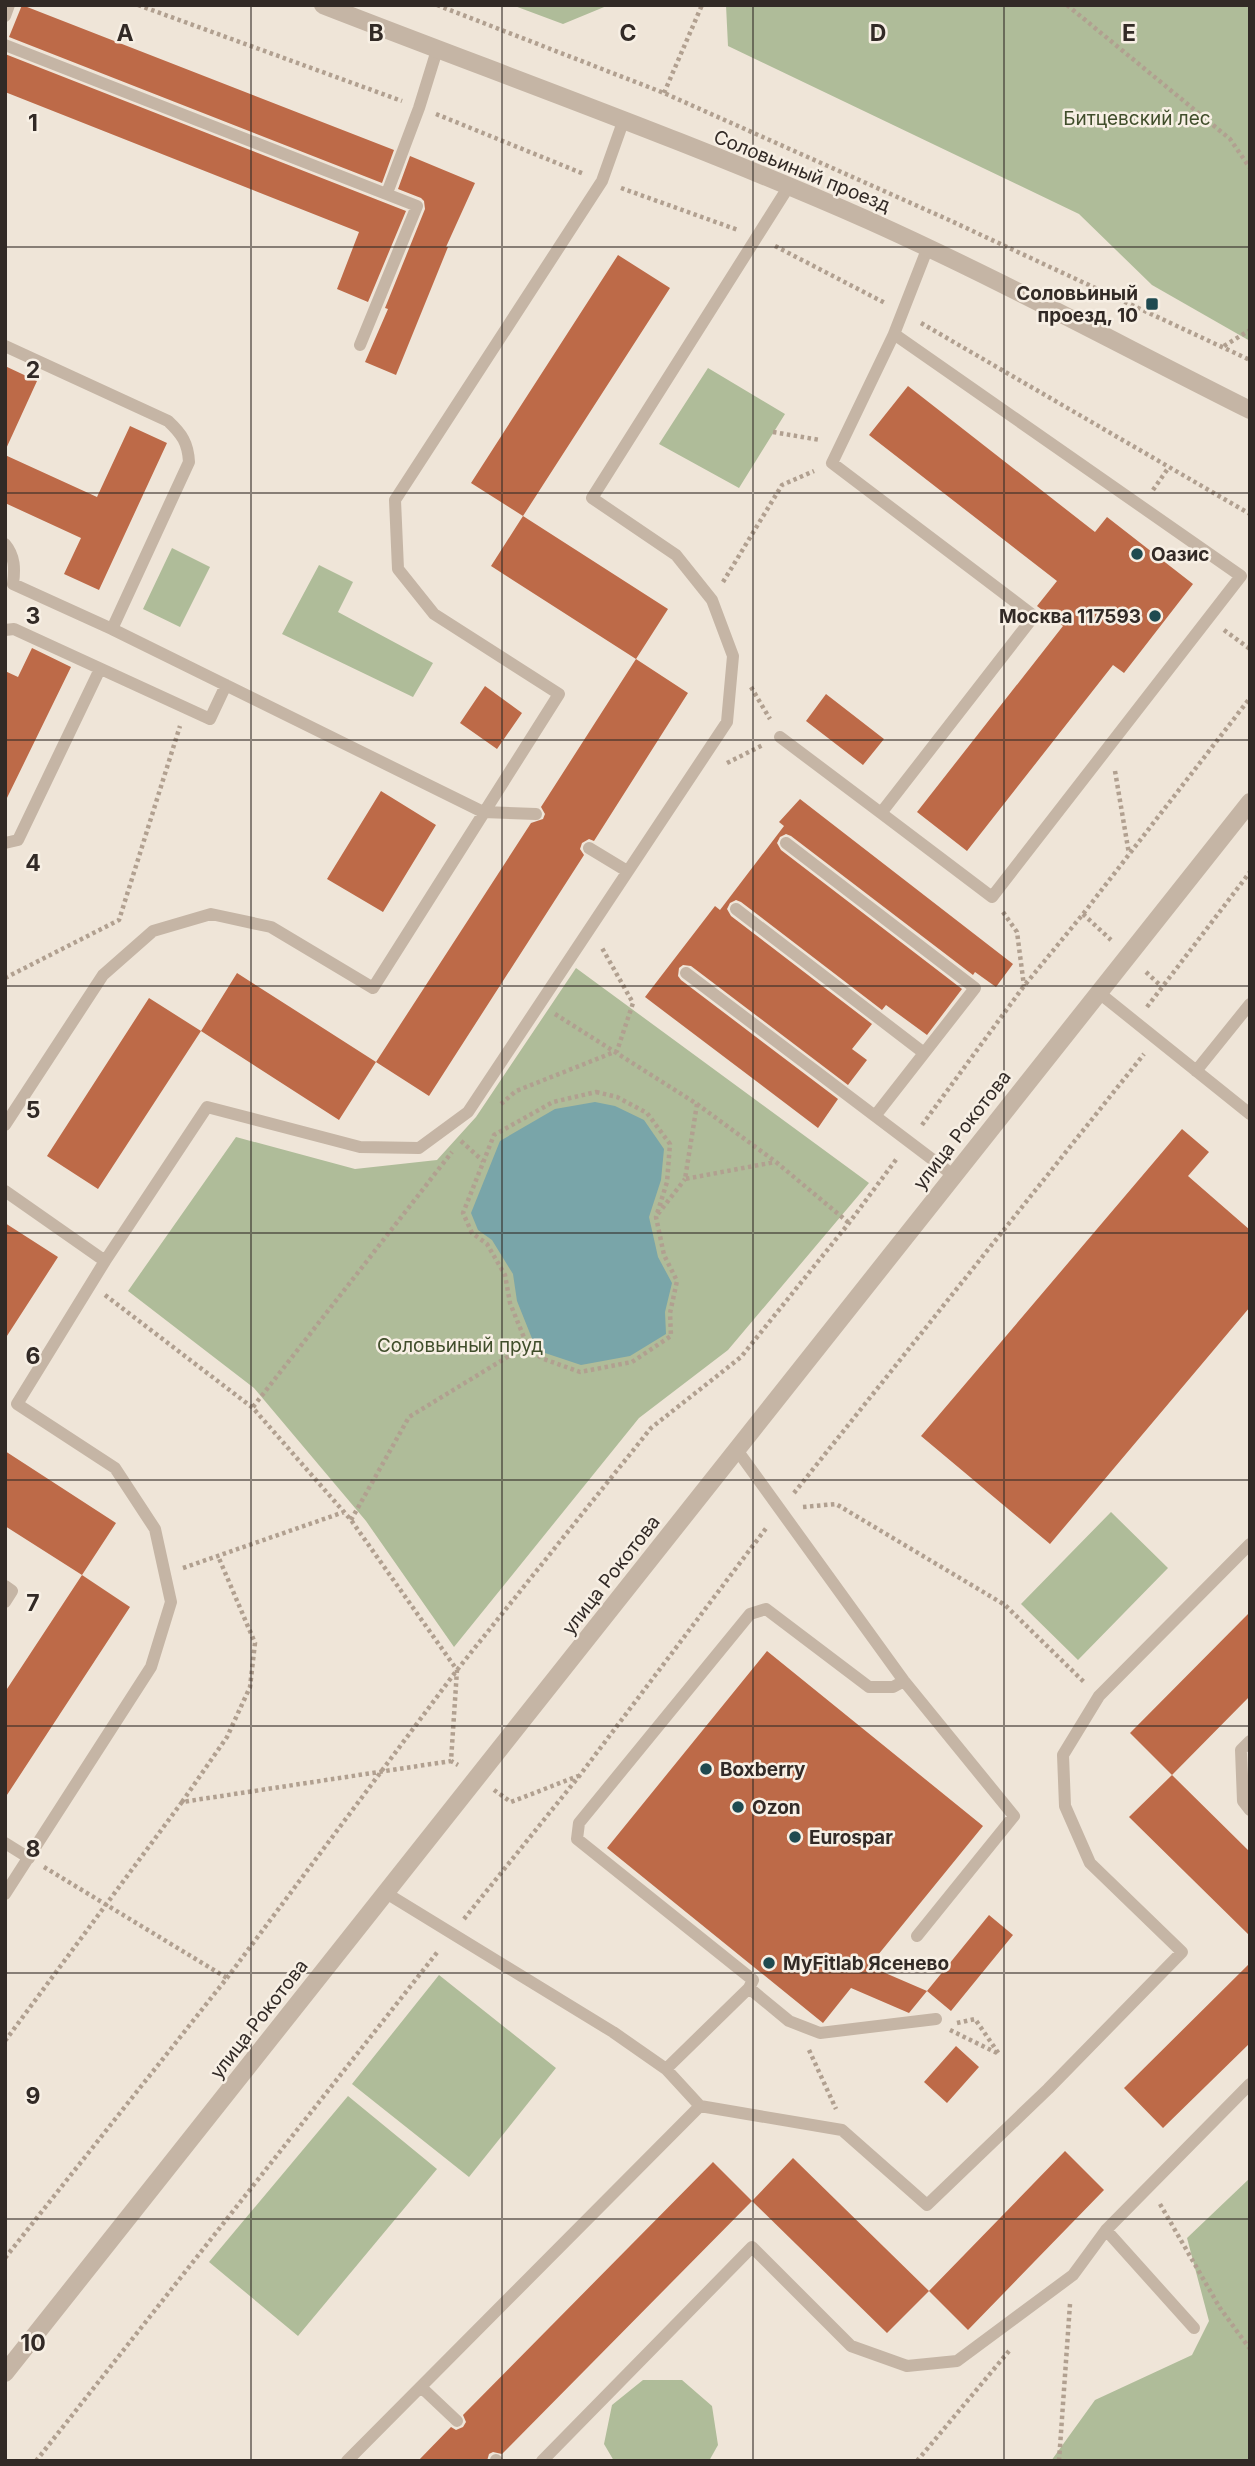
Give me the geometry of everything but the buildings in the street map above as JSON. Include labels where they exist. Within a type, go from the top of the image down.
[{"type":"street","name":"Соловьиный проезд","points":[[323,5],[789,187],[928,247],[1250,410]]},
{"type":"street","name":"улица Рокотова","points":[[5,2373],[1250,802]]},
{"type":"lane","points":[[5,16],[9,5]]},
{"type":"lane","points":[[5,46],[417,205],[360,345]]},
{"type":"lane","points":[[387,193],[419,108],[437,50]]},
{"type":"lane","points":[[5,1125],[103,975],[153,931],[211,914],[271,927],[373,988],[559,694],[434,614],[398,569],[395,500],[602,181],[624,122]]},
{"type":"lane","points":[[5,1894],[151,1667],[171,1602],[155,1529],[115,1468],[17,1404],[90,1284],[207,1107],[360,1147],[419,1148],[468,1112],[589,926],[727,722],[733,656],[712,600],[676,555],[592,498],[789,187]]},
{"type":"lane","points":[[881,813],[1034,616],[832,463],[894,334],[928,247]]},
{"type":"lane","points":[[780,737],[992,897],[1241,576],[894,334]]},
{"type":"lane","points":[[5,346],[169,421],[184,436],[189,462],[112,629]]},
{"type":"lane","points":[[5,544],[15,565],[13,584],[112,629],[483,812],[536,814]]},
{"type":"lane","points":[[5,630],[14,629],[210,719],[226,685]]},
{"type":"lane","points":[[5,843],[18,840],[100,669]]},
{"type":"lane","points":[[786,843],[975,988],[874,1116]]},
{"type":"lane","points":[[589,848],[627,871]]},
{"type":"lane","points":[[736,909],[924,1053]]},
{"type":"lane","points":[[686,973],[953,1175]]},
{"type":"lane","points":[[1098,992],[1250,1114]]},
{"type":"lane","points":[[1196,1071],[1250,1004]]},
{"type":"lane","points":[[5,1191],[105,1261]]},
{"type":"lane","points":[[737,1450],[904,1681],[1014,1816],[918,1936]]},
{"type":"lane","points":[[386,1893],[613,2032],[666,2069],[700,2106],[842,2130],[927,2205],[1048,2089],[1182,1952],[1090,1863],[1065,1806],[1063,1755],[1099,1696],[1250,1544]]},
{"type":"lane","points":[[5,1586],[12,1591],[5,1602]]},
{"type":"lane","points":[[666,2069],[749,1988],[753,1980],[577,1839],[579,1823],[750,1614],[766,1609],[869,1687],[893,1687],[904,1681]]},
{"type":"lane","points":[[1250,1741],[1241,1750],[1243,1801],[1250,1810]]},
{"type":"lane","points":[[5,1843],[29,1857]]},
{"type":"lane","points":[[749,1988],[789,2021],[820,2034],[939,2023]]},
{"type":"lane","points":[[542,2461],[752,2247],[851,2346],[907,2366],[957,2361],[1073,2275],[1106,2230],[1250,2084]]},
{"type":"lane","points":[[347,2461],[700,2106]]},
{"type":"lane","points":[[1106,2230],[1194,2328]]},
{"type":"lane","points":[[421,2387],[457,2421]]},
{"type":"path","points":[[138,5],[419,108],[602,181],[758,237],[903,312],[1250,514]]},
{"type":"path","points":[[437,5],[664,93],[961,225],[1250,360]]},
{"type":"path","points":[[664,93],[702,5]]},
{"type":"path","points":[[1067,5],[1230,139],[1250,168]]},
{"type":"path","points":[[1224,346],[1250,330]]},
{"type":"path","points":[[773,432],[841,443]]},
{"type":"path","points":[[712,600],[782,485],[832,463]]},
{"type":"path","points":[[1142,505],[1169,467]]},
{"type":"path","points":[[1209,619],[1250,649]]},
{"type":"path","points":[[5,2258],[227,1978],[457,1670],[651,1428],[741,1357],[849,1223],[1024,986],[1250,698]]},
{"type":"path","points":[[5,978],[119,920],[186,707]]},
{"type":"path","points":[[1111,746],[1129,854]]},
{"type":"path","points":[[36,2461],[580,1775],[781,1508],[1144,1054],[1137,1022],[1161,986],[1250,872]]},
{"type":"path","points":[[992,897],[1017,932],[1024,986]]},
{"type":"path","points":[[497,1107],[516,1091],[617,1051],[633,1003],[589,926]]},
{"type":"path","points":[[540,1004],[697,1104],[776,1162],[849,1223]]},
{"type":"path","points":[[596,1092],[617,1097],[648,1113],[670,1144],[667,1182],[656,1217],[664,1255],[677,1281],[670,1313],[671,1336],[632,1362],[580,1372],[541,1358],[527,1345],[510,1303],[505,1275],[486,1244],[472,1233],[463,1213],[484,1161],[495,1135],[553,1102],[596,1092]]},
{"type":"path","points":[[656,1217],[685,1179],[697,1104]]},
{"type":"path","points":[[253,1408],[461,1140],[470,1132]]},
{"type":"path","points":[[461,1140],[484,1161]]},
{"type":"path","points":[[685,1179],[776,1162]]},
{"type":"path","points":[[90,1284],[253,1408],[351,1520],[457,1670],[451,1761]]},
{"type":"path","points":[[351,1520],[409,1417],[527,1345]]},
{"type":"path","points":[[781,1508],[836,1504],[1005,1605],[1099,1696]]},
{"type":"path","points":[[165,1573],[344,1513]]},
{"type":"path","points":[[5,2041],[227,1737],[250,1687],[254,1643],[218,1556]]},
{"type":"path","points":[[182,1802],[451,1761],[510,1801],[580,1775]]},
{"type":"path","points":[[29,1857],[227,1978]]},
{"type":"path","points":[[975,2019],[999,2054],[953,2031],[939,2023],[975,2019]]},
{"type":"path","points":[[789,2021],[807,2046],[836,2109],[842,2130]]},
{"type":"path","points":[[1150,2186],[1220,2308],[1250,2349]]},
{"type":"path","points":[[1059,2461],[1073,2275]]},
{"type":"path","points":[[916,2461],[1016,2343]]},
{"type":"green space","points":[[512,5],[609,5],[563,24]]},
{"type":"green space","name":"Битцевский лес","points":[[726,5],[1250,5],[1250,341],[1152,285],[1079,214],[728,46]]},
{"type":"green space","points":[[708,368],[785,414],[739,488],[659,444]]},
{"type":"green space","points":[[172,548],[210,567],[180,627],[143,609]]},
{"type":"green space","points":[[319,565],[353,582],[338,612],[433,663],[413,697],[282,634]]},
{"type":"green space","name":"Соловьиный пруд","points":[[576,968],[869,1183],[728,1350],[639,1418],[454,1647],[366,1521],[254,1388],[128,1291],[236,1137],[355,1169],[437,1160],[476,1117]]},
{"type":"green space","points":[[1111,1512],[1168,1568],[1078,1660],[1021,1604]]},
{"type":"green space","points":[[439,1975],[556,2068],[469,2177],[352,2084]]},
{"type":"green space","points":[[348,2096],[437,2169],[298,2336],[209,2262]]},
{"type":"green space","points":[[1250,2178],[1250,2461],[1051,2461],[1095,2400],[1192,2355],[1209,2321],[1187,2238]]},
{"type":"green space","points":[[643,2380],[682,2380],[712,2406],[718,2445],[709,2461],[614,2461],[604,2444],[612,2405]]},
{"type":"water","points":[[595,1102],[615,1106],[644,1120],[664,1149],[661,1180],[649,1217],[658,1257],[672,1283],[665,1312],[666,1334],[630,1356],[581,1365],[545,1353],[533,1341],[517,1301],[513,1274],[492,1240],[478,1230],[471,1213],[500,1141],[555,1109]]},
{"type":"place","name":"Соловьиный проезд, 10","points":[[1152,304]]},
{"type":"place","name":"Оазис","points":[[1137,554]]},
{"type":"place","name":"Москва 117593","points":[[1155,616]]},
{"type":"place","name":"Boxberry","points":[[706,1769]]},
{"type":"place","name":"Ozon","points":[[738,1807]]},
{"type":"place","name":"Eurospar","points":[[795,1837]]},
{"type":"place","name":"MyFitlab Ясенево","points":[[769,1963]]}]
